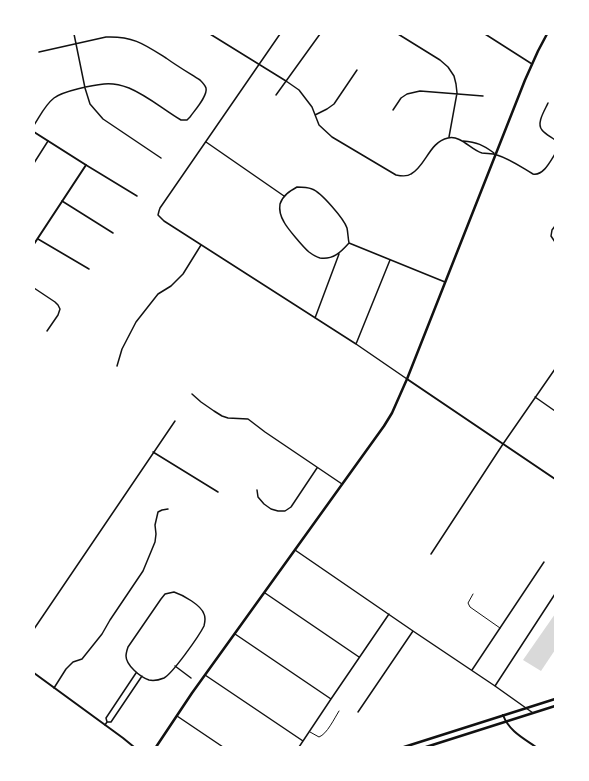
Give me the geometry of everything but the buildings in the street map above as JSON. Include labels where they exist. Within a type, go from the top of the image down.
[{"type":"main road","points":[[157,747],[205,675],[392,413],[407,380],[532,64],[548,34]]},
{"type":"main road","points":[[404,747],[555,699]]},
{"type":"main road","points":[[426,747],[555,706]]},
{"type":"street","points":[[74,34],[85,88],[90,104],[103,119],[160,158]]},
{"type":"street","points":[[210,34],[299,90],[312,107],[319,125],[332,137],[396,175],[404,176],[411,174],[419,167],[434,146],[449,138],[455,138],[462,141],[482,153],[496,154]]},
{"type":"street","points":[[280,34],[160,208],[158,215],[164,221],[356,344],[555,479]]},
{"type":"street","points":[[276,94],[320,34]]},
{"type":"street","points":[[398,34],[440,60],[448,67],[454,76],[457,93],[449,138]]},
{"type":"street","points":[[485,34],[532,64]]},
{"type":"street","points":[[34,125],[48,103],[55,97],[105,84],[119,84],[130,88],[181,120],[186,120],[190,117],[206,94],[205,85],[200,80],[144,44],[121,37],[106,37],[39,52]]},
{"type":"street","points":[[316,115],[334,104],[357,70]]},
{"type":"street","points":[[393,110],[401,98],[408,94],[420,91],[482,96]]},
{"type":"street","points":[[548,103],[540,122],[540,126],[542,131],[555,140]]},
{"type":"street","points":[[34,132],[137,196]]},
{"type":"street","points":[[34,163],[48,141]]},
{"type":"street","points":[[462,141],[475,142],[484,146],[536,175],[543,171],[555,154]]},
{"type":"street","points":[[206,142],[284,196]]},
{"type":"street","points":[[34,244],[86,165]]},
{"type":"street","points":[[297,187],[312,188],[320,193],[343,219],[347,227],[349,244],[340,253],[331,258],[321,258],[313,255],[284,224],[280,211],[280,204],[284,196],[297,187]]},
{"type":"street","points":[[62,201],[113,233]]},
{"type":"street","points":[[555,226],[552,230],[551,236],[555,242]]},
{"type":"street","points":[[38,239],[89,269]]},
{"type":"street","points":[[349,244],[445,282]]},
{"type":"street","points":[[117,366],[122,349],[136,322],[158,294],[171,286],[183,274],[201,245]]},
{"type":"street","points":[[315,318],[340,253]]},
{"type":"street","points":[[356,344],[390,260]]},
{"type":"street","points":[[34,288],[55,302],[60,309],[58,315],[47,331]]},
{"type":"street","points":[[431,554],[503,444],[555,369]]},
{"type":"street","points":[[192,394],[207,407],[222,416],[228,418],[248,419],[342,484]]},
{"type":"street","points":[[535,398],[555,411]]},
{"type":"street","points":[[34,629],[175,421]]},
{"type":"street","points":[[153,452],[218,492]]},
{"type":"street","points":[[257,490],[258,497],[264,504],[278,511],[285,511],[291,507],[317,468]]},
{"type":"street","points":[[54,688],[66,669],[73,662],[82,659],[102,634],[138,579],[143,571],[154,542],[156,534],[155,525],[158,512],[168,509]]},
{"type":"street","points":[[295,550],[472,670],[532,713]]},
{"type":"street","points":[[472,670],[544,562]]},
{"type":"street","points":[[174,592],[182,594],[200,607],[205,615],[206,621],[201,631],[176,666],[171,673],[163,678],[155,681],[148,680],[137,673],[129,665],[125,655],[128,647],[160,599],[165,594],[174,592]]},
{"type":"street","points":[[264,593],[359,657]]},
{"type":"street","points":[[495,686],[555,594]]},
{"type":"street","points":[[299,747],[330,699],[389,614]]},
{"type":"street","points":[[358,712],[413,631]]},
{"type":"street","points":[[235,634],[330,699]]},
{"type":"street","points":[[176,666],[191,678]]},
{"type":"street","points":[[34,672],[54,688],[106,724],[134,747]]},
{"type":"street","points":[[106,724],[106,718],[137,673]]},
{"type":"street","points":[[205,675],[303,741]]},
{"type":"street","points":[[106,724],[111,722],[142,676]]},
{"type":"street","points":[[503,715],[508,726],[536,747]]},
{"type":"street","points":[[177,716],[224,747]]},
{"type":"lane","points":[[474,594],[468,603],[470,607],[500,628]]},
{"type":"lane","points":[[309,732],[319,737],[322,736],[339,711]]},
{"type":"shaded area","points":[[555,614],[555,650],[541,671],[523,660]]}]
